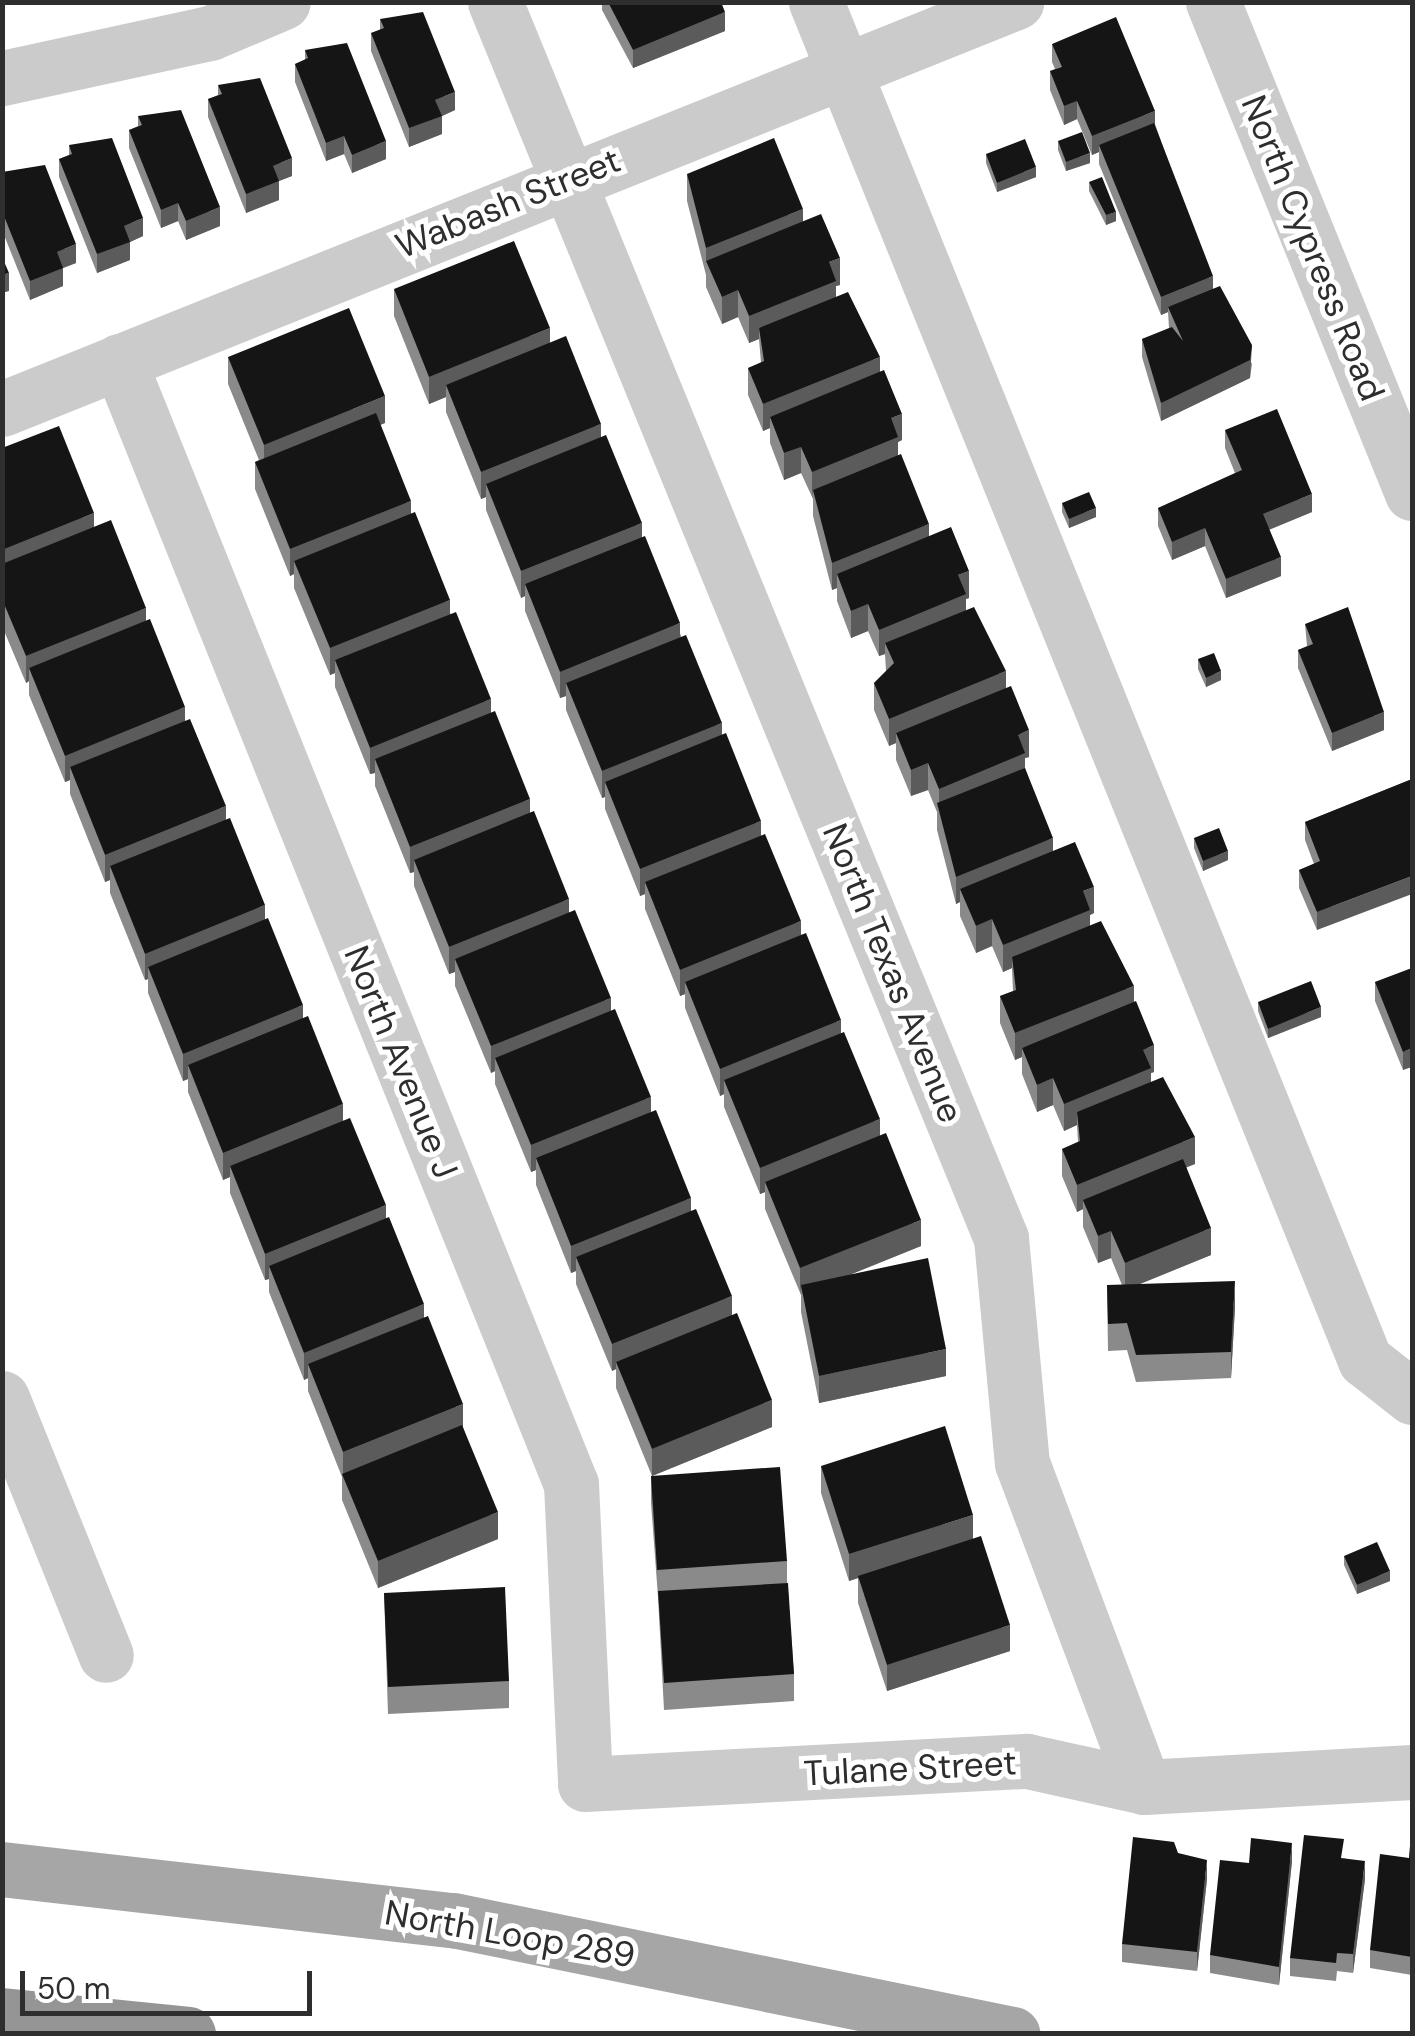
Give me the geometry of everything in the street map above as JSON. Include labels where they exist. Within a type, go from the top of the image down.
[{"type":"highway","points":[[2,2014],[188,2034]]},
{"type":"main road","name":"North Loop 289","points":[[2,1869],[453,1920],[1013,2034]]},
{"type":"street","points":[[2,78],[210,33],[283,2]]},
{"type":"street","name":"North Texas Avenue","points":[[494,2],[1001,1238],[1022,1463],[1144,1787]]},
{"type":"street","points":[[816,2],[1365,1360],[1412,1397]]},
{"type":"street","name":"Wabash Street","points":[[2,409],[569,178],[1016,2]]},
{"type":"street","name":"North Cypress Road","points":[[1213,2],[1412,493]]},
{"type":"street","name":"North Avenue J","points":[[118,361],[571,1484],[585,1784]]},
{"type":"street","points":[[2,1398],[106,1655]]},
{"type":"street","name":"Tulane Street","points":[[585,1784],[1027,1761],[1144,1787],[1412,1772]]},
{"type":"building","points":[[608,2],[721,2],[725,12],[633,50]]},
{"type":"building","points":[[423,12],[455,92],[435,100],[442,116],[409,128],[371,33],[384,28],[380,19]]},
{"type":"building","points":[[1116,17],[1155,111],[1092,136],[1077,101],[1064,106],[1050,71],[1062,67],[1052,44]]},
{"type":"building","points":[[347,43],[386,141],[352,155],[344,136],[326,143],[295,64],[308,58],[305,50]]},
{"type":"building","points":[[260,78],[292,158],[273,166],[279,181],[246,194],[208,99],[222,94],[218,85]]},
{"type":"building","points":[[181,110],[220,207],[186,221],[178,203],[161,210],[129,130],[142,125],[138,116]]},
{"type":"building","points":[[1154,123],[1213,276],[1161,297],[1099,145]]},
{"type":"building","points":[[1082,132],[1090,153],[1066,162],[1058,141]]},
{"type":"building","points":[[112,138],[143,218],[124,226],[130,242],[97,254],[59,159],[72,154],[69,145]]},
{"type":"building","points":[[774,138],[803,209],[706,248],[687,174]]},
{"type":"building","points":[[1025,139],[1036,167],[997,183],[986,154]]},
{"type":"building","points":[[45,165],[76,244],[57,252],[63,268],[30,281],[2,211],[2,172]]},
{"type":"building","points":[[1102,177],[1116,212],[1106,215],[1089,182]]},
{"type":"building","points":[[821,214],[840,258],[829,262],[836,281],[749,316],[738,290],[722,297],[706,261]]},
{"type":"building","points":[[514,241],[550,328],[429,377],[394,289]]},
{"type":"building","points":[[2,257],[9,273],[2,275]]},
{"type":"building","points":[[1220,286],[1252,345],[1250,360],[1161,403],[1142,339],[1172,327],[1183,341],[1168,307]]},
{"type":"building","points":[[848,292],[880,357],[763,404],[748,368],[764,361],[759,328]]},
{"type":"building","points":[[349,308],[385,396],[264,445],[228,357]]},
{"type":"building","points":[[566,336],[601,424],[481,472],[446,385]]},
{"type":"building","points":[[884,370],[902,414],[891,418],[898,437],[812,472],[801,447],[784,453],[770,417]]},
{"type":"building","points":[[1277,409],[1312,494],[1263,514],[1281,557],[1226,579],[1205,528],[1172,542],[1158,508],[1242,470],[1225,430]]},
{"type":"building","points":[[376,413],[411,501],[290,549],[255,462]]},
{"type":"building","points":[[59,426],[94,513],[2,550],[2,448]]},
{"type":"building","points":[[606,435],[642,523],[521,571],[486,484]]},
{"type":"building","points":[[901,454],[929,524],[832,563],[813,490]]},
{"type":"building","points":[[1089,492],[1096,508],[1069,519],[1062,503]]},
{"type":"building","points":[[415,512],[450,600],[330,648],[294,561]]},
{"type":"building","points":[[111,520],[146,608],[26,656],[2,599],[2,564]]},
{"type":"building","points":[[951,527],[969,571],[958,575],[966,594],[879,630],[868,604],[851,611],[837,574]]},
{"type":"building","points":[[645,536],[680,623],[560,672],[525,584]]},
{"type":"building","points":[[974,607],[1006,671],[889,719],[874,683],[894,663],[885,643]]},
{"type":"building","points":[[1348,607],[1384,712],[1332,733],[1298,650],[1313,644],[1305,624]]},
{"type":"building","points":[[456,612],[491,699],[370,748],[335,660]]},
{"type":"building","points":[[150,619],[185,707],[65,756],[29,668]]},
{"type":"building","points":[[686,635],[722,723],[602,771],[566,683]]},
{"type":"building","points":[[1214,653],[1221,671],[1206,678],[1198,659]]},
{"type":"building","points":[[1011,686],[1029,730],[1018,735],[1025,753],[939,789],[928,763],[911,770],[896,733]]},
{"type":"building","points":[[495,711],[530,799],[410,847],[375,759]]},
{"type":"building","points":[[190,719],[226,806],[105,855],[70,767]]},
{"type":"building","points":[[726,733],[761,821],[640,869],[605,782]]},
{"type":"building","points":[[1025,768],[1053,838],[956,877],[937,803]]},
{"type":"building","points":[[1412,779],[1412,876],[1317,912],[1299,870],[1320,861],[1305,822]]},
{"type":"building","points":[[534,811],[569,899],[449,947],[414,860]]},
{"type":"building","points":[[230,818],[265,905],[145,954],[110,866]]},
{"type":"building","points":[[1219,828],[1228,851],[1203,861],[1194,838]]},
{"type":"building","points":[[765,834],[801,921],[680,970],[645,882]]},
{"type":"building","points":[[1075,842],[1094,887],[1083,891],[1090,910],[1003,945],[992,919],[976,926],[960,889]]},
{"type":"building","points":[[575,910],[611,998],[491,1046],[455,959]]},
{"type":"building","points":[[268,918],[303,1005],[183,1054],[148,967]]},
{"type":"building","points":[[1101,921],[1134,986],[1015,1033],[1000,996],[1016,990],[1012,957]]},
{"type":"building","points":[[806,933],[841,1020],[720,1069],[685,982]]},
{"type":"building","points":[[1412,968],[1412,1048],[1403,1052],[1375,982]]},
{"type":"building","points":[[1311,981],[1321,1007],[1268,1029],[1258,1002]]},
{"type":"building","points":[[1136,1001],[1154,1045],[1143,1050],[1151,1068],[1064,1104],[1053,1078],[1037,1085],[1022,1048]]},
{"type":"building","points":[[615,1009],[651,1097],[531,1145],[495,1058]]},
{"type":"building","points":[[308,1016],[343,1104],[223,1153],[188,1065]]},
{"type":"building","points":[[844,1032],[880,1119],[760,1168],[724,1080]]},
{"type":"building","points":[[1163,1077],[1195,1137],[1077,1185],[1062,1149],[1080,1141],[1077,1112]]},
{"type":"building","points":[[656,1110],[691,1198],[571,1246],[536,1158]]},
{"type":"building","points":[[350,1118],[386,1205],[265,1254],[230,1166]]},
{"type":"building","points":[[886,1133],[921,1220],[800,1268],[765,1182]]},
{"type":"building","points":[[1183,1159],[1211,1228],[1125,1263],[1111,1231],[1098,1236],[1083,1200]]},
{"type":"building","points":[[696,1209],[732,1296],[612,1344],[576,1257]]},
{"type":"building","points":[[389,1217],[424,1304],[304,1353],[269,1266]]},
{"type":"building","points":[[928,1258],[946,1349],[819,1376],[801,1285]]},
{"type":"building","points":[[1235,1281],[1231,1352],[1136,1355],[1127,1323],[1108,1324],[1107,1285]]},
{"type":"building","points":[[737,1313],[772,1400],[652,1449],[616,1362]]},
{"type":"building","points":[[428,1316],[463,1404],[343,1452],[308,1364]]},
{"type":"building","points":[[462,1425],[498,1512],[378,1561],[342,1474]]},
{"type":"building","points":[[945,1426],[973,1515],[849,1554],[821,1466]]},
{"type":"building","points":[[780,1467],[787,1561],[657,1570],[651,1476]]},
{"type":"building","points":[[981,1536],[1010,1625],[887,1665],[858,1576]]},
{"type":"building","points":[[1377,1542],[1390,1571],[1357,1585],[1344,1556]]},
{"type":"building","points":[[788,1583],[794,1674],[664,1683],[658,1591]]},
{"type":"building","points":[[505,1587],[509,1681],[388,1687],[384,1593]]},
{"type":"building","points":[[1411,1833],[1412,1957],[1370,1950],[1380,1854],[1409,1858]]},
{"type":"building","points":[[1304,1835],[1344,1839],[1341,1858],[1365,1861],[1353,1954],[1337,1953],[1336,1963],[1290,1958]]},
{"type":"building","points":[[1133,1837],[1174,1842],[1178,1853],[1207,1860],[1197,1952],[1122,1944]]},
{"type":"building","points":[[1251,1838],[1292,1843],[1279,1967],[1210,1955],[1220,1860],[1249,1863]]}]
